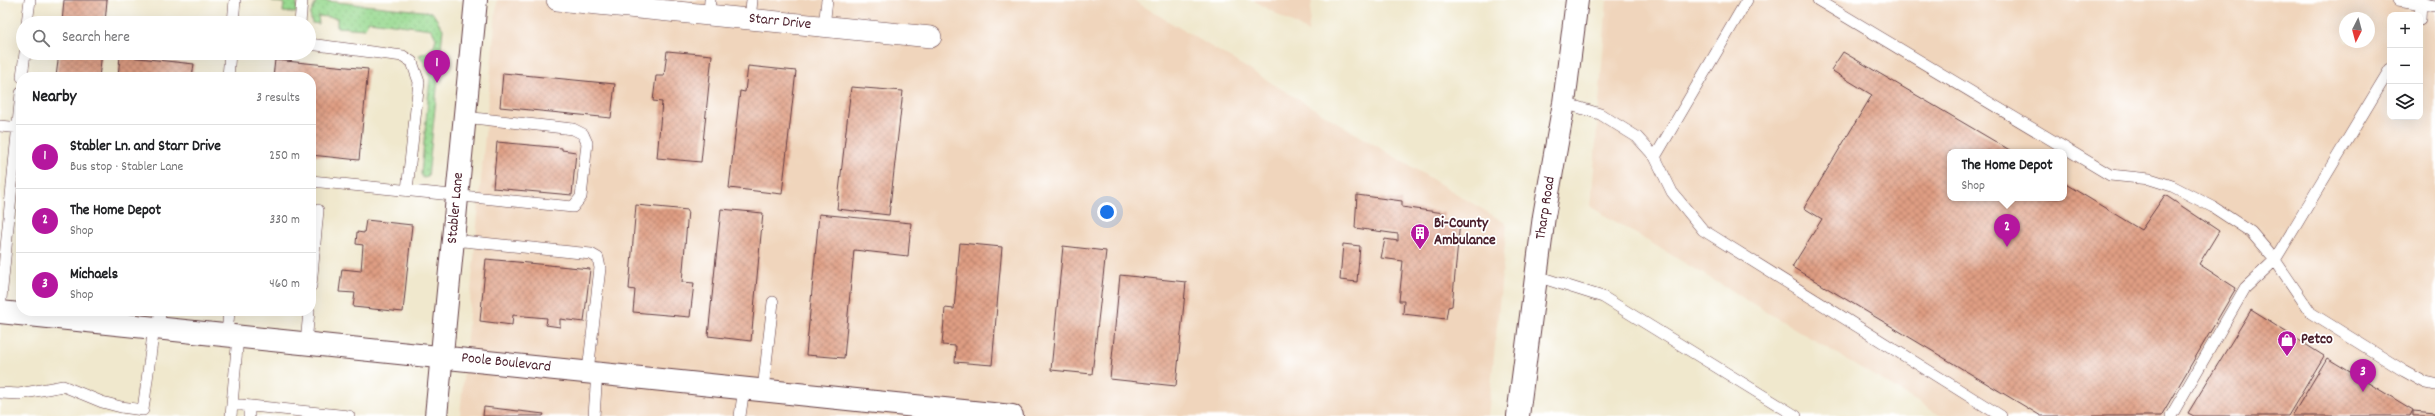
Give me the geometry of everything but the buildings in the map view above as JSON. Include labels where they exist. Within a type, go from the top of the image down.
[{"type":"street","name":"Stabler Lane","points":[[436,416],[476,0]]},
{"type":"street","name":"Starr Drive","points":[[557,0],[751,9],[824,26],[931,36]]},
{"type":"street","name":"Tharp Road","points":[[1518,416],[1544,216],[1564,103],[1577,0]]},
{"type":"street","name":"Poole Boulevard","points":[[0,312],[16,313]]},
{"type":"street","name":"Poole Boulevard","points":[[63,316],[158,322],[233,335],[753,389],[947,413],[1012,416]]},
{"type":"lane","points":[[28,16],[30,0]]},
{"type":"lane","points":[[234,16],[236,0]]},
{"type":"lane","points":[[301,16],[302,0]]},
{"type":"lane","points":[[824,26],[827,0]]},
{"type":"lane","points":[[1655,157],[1747,0]]},
{"type":"lane","points":[[1818,0],[2067,149]]},
{"type":"lane","points":[[2398,0],[2422,2],[2435,6]]},
{"type":"lane","points":[[2421,12],[2422,2]]},
{"type":"lane","points":[[316,45],[403,56],[412,62],[419,82],[407,190]]},
{"type":"lane","points":[[23,72],[24,60]]},
{"type":"lane","points":[[228,72],[229,60]]},
{"type":"lane","points":[[2171,416],[2245,288],[2275,260],[2387,74]]},
{"type":"lane","points":[[1564,103],[1600,114],[1637,137],[1655,157],[1672,192],[1703,230],[2001,416]]},
{"type":"lane","points":[[316,181],[573,207],[581,197],[587,143],[583,134],[573,129],[464,117]]},
{"type":"lane","points":[[0,126],[16,128]]},
{"type":"lane","points":[[2067,149],[2110,175],[2150,179],[2172,186],[2214,207],[2251,232],[2275,260],[2311,312],[2404,371],[2426,383],[2435,385]]},
{"type":"lane","points":[[0,309],[16,157]]},
{"type":"lane","points":[[316,232],[318,210]]},
{"type":"lane","points":[[453,240],[591,254],[598,258],[600,268],[592,372],[594,416]]},
{"type":"lane","points":[[1536,276],[1603,297],[1796,416]]},
{"type":"lane","points":[[740,416],[753,389],[773,302]]},
{"type":"lane","points":[[230,316],[233,335],[231,416]]},
{"type":"lane","points":[[306,343],[309,316]]},
{"type":"lane","points":[[0,393],[19,394],[63,386],[102,402],[144,413],[158,322]]},
{"type":"lane","points":[[232,404],[249,411],[349,416]]},
{"type":"shaded area","points":[[497,0],[1133,0],[1507,224],[1488,416],[460,416]]},
{"type":"shaded area","points":[[1253,0],[1312,0],[1308,32]]},
{"type":"shaded area","points":[[1607,0],[2435,0],[2435,416],[1941,416],[1591,207]]},
{"type":"green space","points":[[273,0],[297,0],[296,13],[283,12],[284,3],[273,2]]},
{"type":"green space","points":[[317,0],[432,12],[443,29],[428,177],[423,178],[421,174],[430,78],[429,69],[419,55],[428,52],[434,46],[436,38],[431,29],[369,21],[364,29],[337,27],[337,18],[318,16],[319,24],[316,24],[316,16],[310,15]]},
{"type":"place","name":"Stabler Ln. and Starr Drive","points":[[437,83]]},
{"type":"place","name":"The Home Depot","points":[[2007,247]]},
{"type":"place","name":"Bi-County Ambulance","points":[[1420,250]]},
{"type":"place","name":"Petco","points":[[2287,357]]},
{"type":"place","name":"Michaels","points":[[2363,392]]}]
